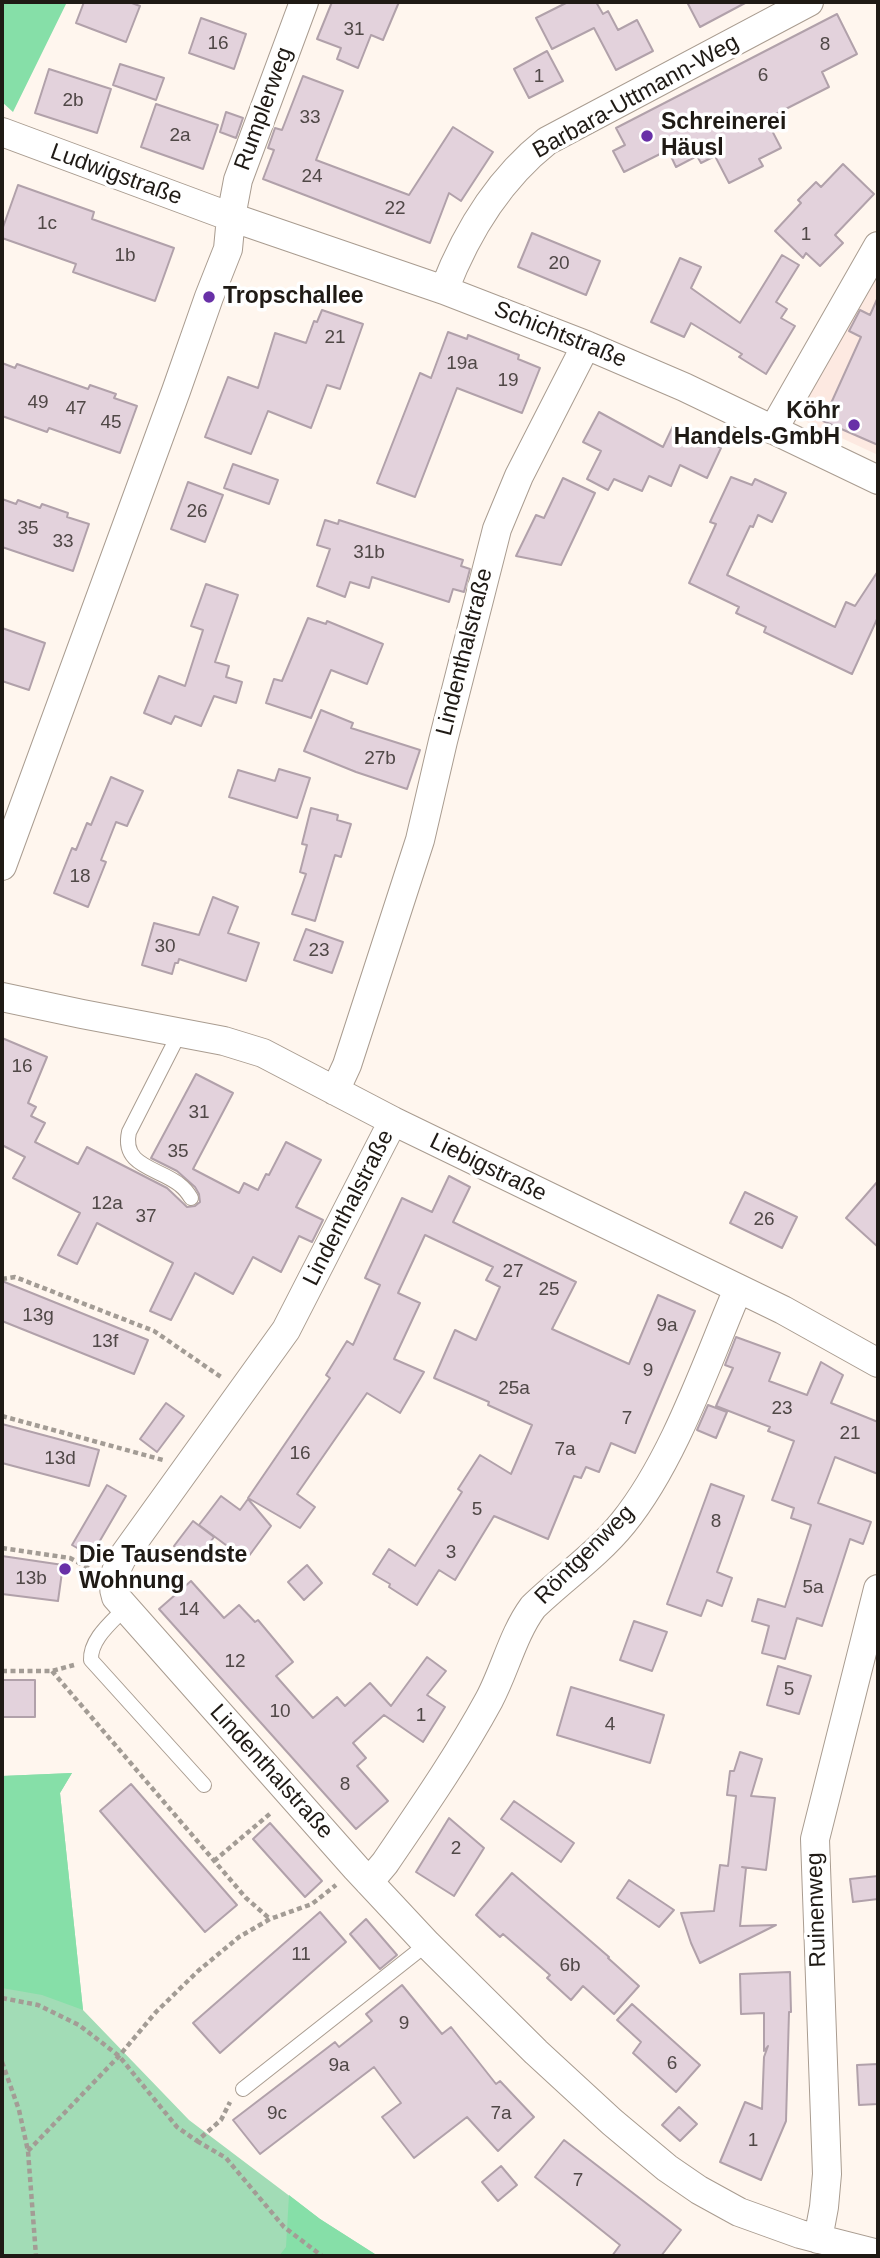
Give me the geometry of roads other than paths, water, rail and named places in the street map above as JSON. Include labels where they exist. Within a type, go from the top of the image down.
[{"type":"street","name":"Rumplerweg","points":[[231,217],[238,180],[304,2]]},
{"type":"street","name":"Barbara-Uttmann-Weg","points":[[444,290],[456,260],[480,217],[506,180],[526,158],[547,141],[809,2]]},
{"type":"street","name":"Ludwigstraße","points":[[2,132],[231,217]]},
{"type":"street","name":"Schichtstraße","points":[[231,217],[444,290],[586,345],[684,387],[878,480]]},
{"type":"street","points":[[2,866],[228,249],[231,217]]},
{"type":"street","points":[[773,430],[878,246]]},
{"type":"street","name":"Lindenthalstraße","points":[[335,1090],[347,1065],[420,840],[497,529],[519,476],[586,345]]},
{"type":"street","name":"Liebigstraße","points":[[2,997],[224,1041],[263,1053],[393,1121],[814,1326],[878,1363]]},
{"type":"street","name":"Lindenthalstraße","points":[[393,1121],[286,1330],[117,1567],[114,1578],[116,1597],[427,1944],[583,2096],[667,2168],[739,2212],[818,2239],[878,2254]]},
{"type":"street","name":"Röntgenweg","points":[[363,1875],[392,1852],[475,1726],[525,1618],[533,1607],[608,1539],[643,1496],[666,1456],[737,1289]]},
{"type":"street","name":"Ruinenweg","points":[[818,2239],[827,2174],[815,1839],[878,1589]]},
{"type":"lane","points":[[180,1032],[127,1140],[129,1149],[140,1163],[179,1184],[191,1198]]},
{"type":"lane","points":[[125,1608],[100,1636],[91,1652],[92,1660],[204,1785]]},
{"type":"lane","points":[[243,2089],[427,1944]]},
{"type":"place","name":"Schreinerei Häusl","points":[[647,136]]},
{"type":"place","name":"Tropschallee","points":[[209,297]]},
{"type":"place","name":"Köhr Handels-GmbH","points":[[854,425]]},
{"type":"place","name":"Die Tausendste Wohnung","points":[[65,1569]]}]
